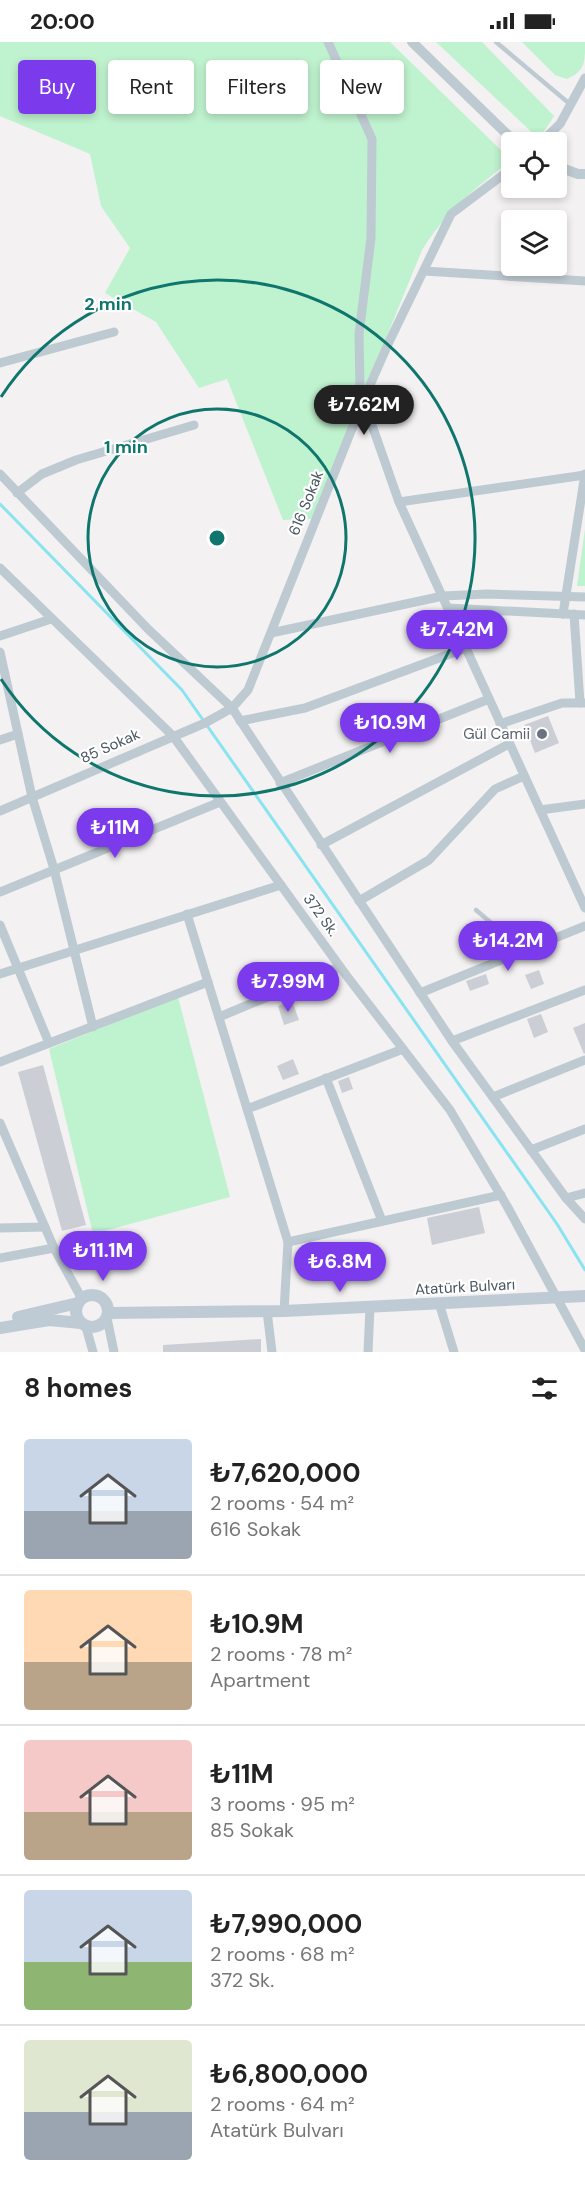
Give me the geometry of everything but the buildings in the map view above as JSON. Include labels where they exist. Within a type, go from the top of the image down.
[{"type":"main road","points":[[0,1321],[80,1301],[93,1295],[105,1302],[108,1315],[97,1327],[49,1320],[0,1328]]},
{"type":"main road","name":"Atatürk Bulvarı","points":[[108,1315],[284,1311],[579,1296]]},
{"type":"main road","points":[[80,1301],[76,1313],[83,1325]]},
{"type":"street","points":[[328,42],[372,139],[371,238],[359,334],[360,391],[399,502],[585,908]]},
{"type":"street","points":[[412,42],[505,132]]},
{"type":"street","points":[[552,132],[560,124],[585,78]]},
{"type":"street","points":[[567,170],[585,174]]},
{"type":"street","name":"616 Sokak","points":[[232,708],[248,690],[363,401],[451,214],[501,176]]},
{"type":"street","points":[[424,271],[585,281]]},
{"type":"street","points":[[0,363],[114,332]]},
{"type":"street","points":[[17,493],[42,474],[76,460],[195,425]]},
{"type":"street","points":[[0,474],[148,629],[232,708],[452,1041],[566,1198],[585,1219]]},
{"type":"street","points":[[399,502],[585,475],[563,614]]},
{"type":"street","name":"372 Sk.","points":[[0,568],[172,736],[340,967],[450,1110],[501,1194],[585,1350]]},
{"type":"street","points":[[271,633],[443,596],[487,594],[585,597]]},
{"type":"street","points":[[448,608],[585,615]]},
{"type":"street","points":[[500,724],[562,703],[579,703],[574,614]]},
{"type":"street","points":[[0,636],[51,619]]},
{"type":"street","points":[[240,721],[305,708],[466,648]]},
{"type":"street","points":[[0,652],[32,797],[54,869],[93,1027]]},
{"type":"street","points":[[280,783],[489,699]]},
{"type":"street","name":"85 Sokak","points":[[0,811],[205,723],[232,708]]},
{"type":"street","points":[[0,740],[18,734]]},
{"type":"street","points":[[321,845],[509,744]]},
{"type":"street","points":[[359,901],[429,860],[495,789],[524,776]]},
{"type":"street","points":[[0,892],[220,802]]},
{"type":"street","points":[[540,810],[585,804]]},
{"type":"street","points":[[0,974],[280,885]]},
{"type":"street","points":[[187,914],[288,1242],[284,1311]]},
{"type":"street","points":[[0,926],[49,1043]]},
{"type":"street","points":[[420,993],[585,926]]},
{"type":"street","points":[[219,1017],[340,967]]},
{"type":"street","points":[[0,1062],[208,982]]},
{"type":"street","points":[[452,1041],[585,990]]},
{"type":"street","points":[[248,1109],[403,1049]]},
{"type":"street","points":[[493,1097],[585,1060]]},
{"type":"street","points":[[326,1078],[382,1221]]},
{"type":"street","points":[[0,1123],[3,1135],[80,1301]]},
{"type":"street","points":[[531,1150],[585,1129]]},
{"type":"street","points":[[566,1198],[585,1193]]},
{"type":"street","points":[[288,1242],[501,1194]]},
{"type":"street","points":[[0,1227],[45,1227]]},
{"type":"street","points":[[0,1258],[54,1248]]},
{"type":"street","points":[[439,1303],[454,1352]]},
{"type":"street","points":[[368,1352],[370,1307]]},
{"type":"street","points":[[267,1311],[272,1352]]},
{"type":"street","points":[[108,1315],[114,1352]]},
{"type":"street","points":[[83,1325],[93,1352]]},
{"type":"lane","points":[[496,42],[571,105]]},
{"type":"lane","points":[[476,910],[496,927],[512,956]]},
{"type":"green space","points":[[0,42],[390,42],[501,150],[501,168],[441,223],[422,250],[312,519],[283,520],[227,379],[199,388],[156,322],[105,293],[130,248],[101,206],[90,154],[0,116]]},
{"type":"green space","points":[[436,42],[482,42],[554,116],[544,132],[532,132]]},
{"type":"green space","points":[[522,42],[585,42],[583,65],[577,73],[567,79],[555,75]]},
{"type":"green space","points":[[585,529],[585,586],[577,586]]},
{"type":"green space","points":[[178,997],[230,1197],[93,1234],[49,1049]]},
{"type":"waterway","points":[[0,504],[182,690],[557,1224],[585,1270]]},
{"type":"place","name":"Gül Camii","points":[[542,734]]}]
